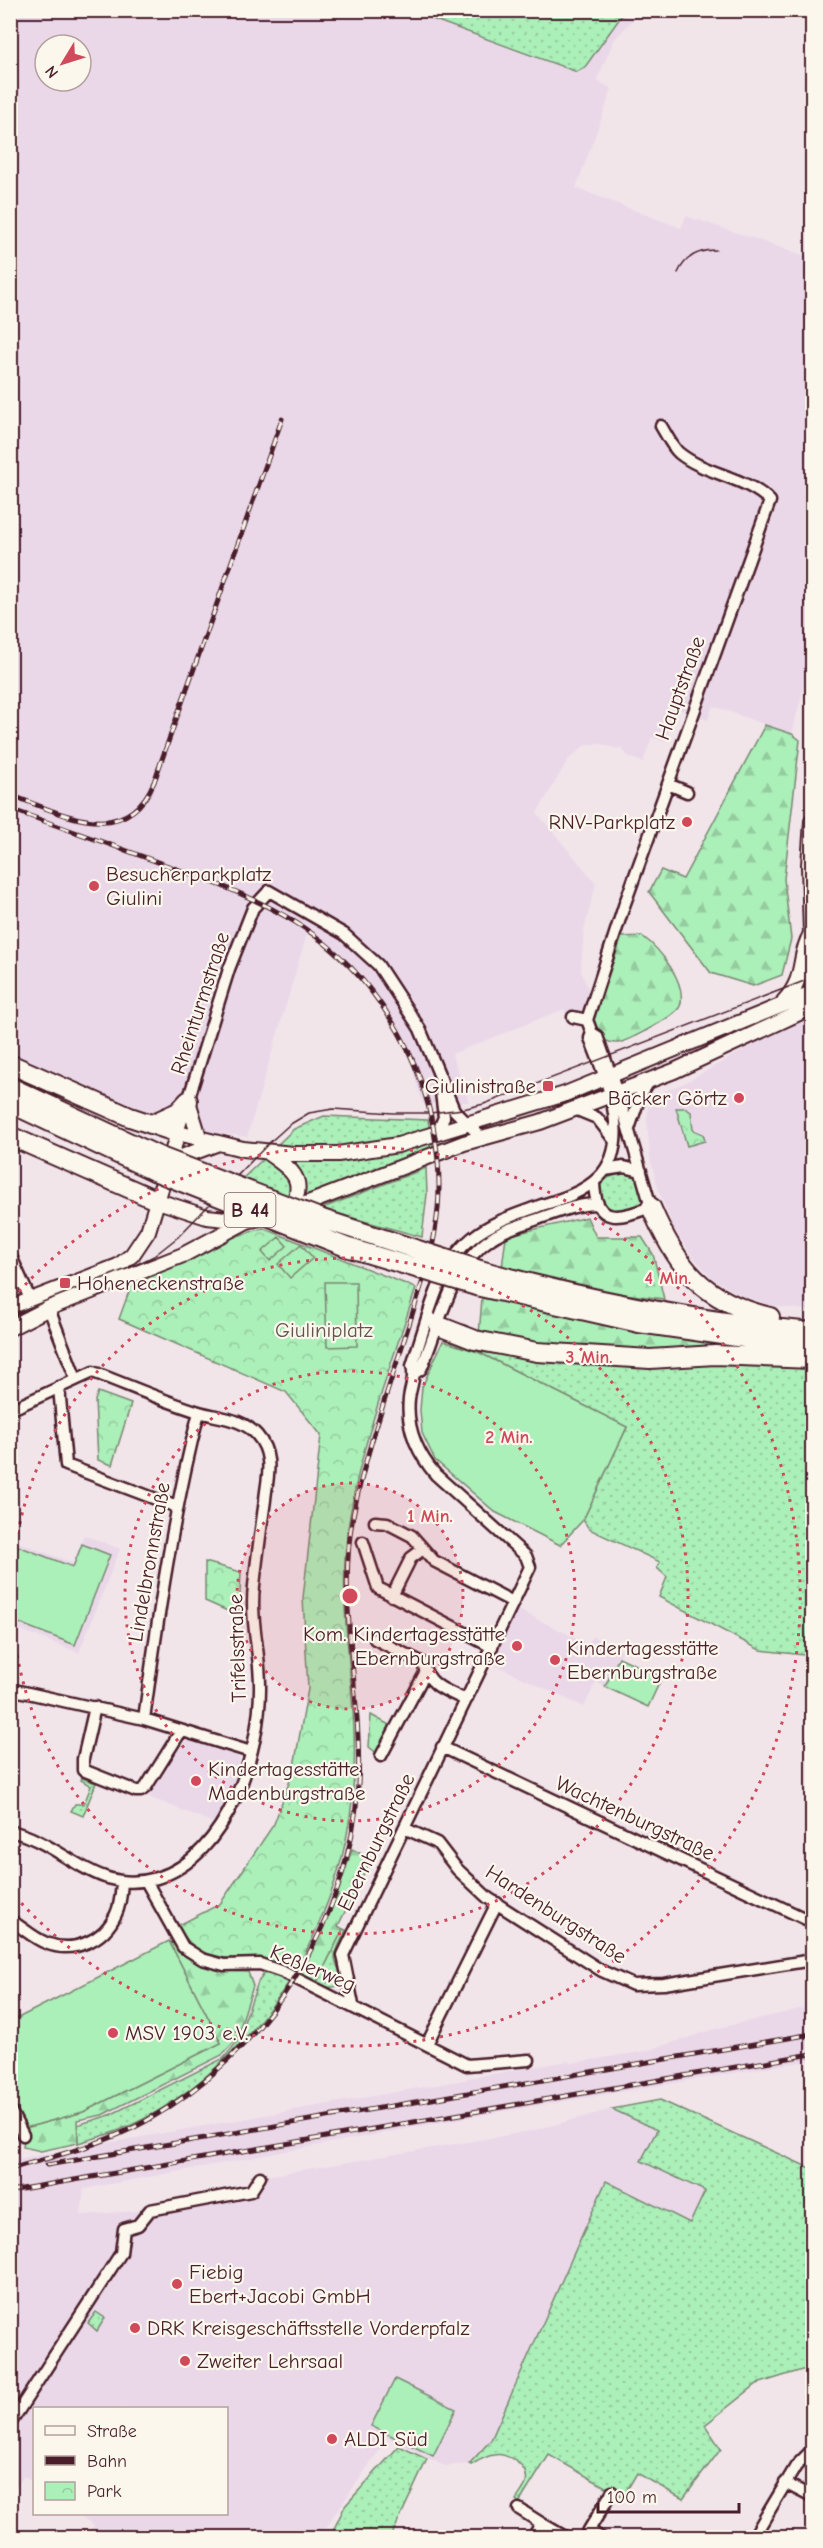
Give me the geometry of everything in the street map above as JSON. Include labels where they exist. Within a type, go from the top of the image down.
[{"type":"highway","points":[[10,1065],[95,1102],[178,1133]]},
{"type":"highway","name":"B 44","points":[[10,1087],[161,1163],[346,1247],[478,1278],[648,1325],[813,1348]]},
{"type":"highway","points":[[152,1124],[178,1112],[188,1101]]},
{"type":"highway","name":"B 44","points":[[10,1103],[161,1163]]},
{"type":"highway","points":[[10,1136],[158,1201]]},
{"type":"highway","points":[[651,1207],[673,1253],[694,1278],[713,1294],[740,1308],[813,1330]]},
{"type":"highway","name":"B 44","points":[[478,1278],[663,1311],[813,1330]]},
{"type":"highway","points":[[434,1321],[475,1340],[537,1352],[650,1359],[703,1356],[813,1359]]},
{"type":"main road","points":[[780,1005],[795,990],[807,941],[812,935],[810,865],[813,821]]},
{"type":"main road","points":[[10,1328],[41,1301],[118,1266],[132,1255],[148,1231],[158,1201],[161,1163],[178,1133],[217,1144],[266,1152],[338,1154],[399,1145],[541,1103],[813,993]]},
{"type":"main road","points":[[10,1308],[154,1267],[247,1221],[290,1210],[481,1137],[526,1126],[575,1109],[700,1060],[750,1034],[813,1007]]},
{"type":"main road","points":[[188,1101],[200,1140]]},
{"type":"main road","points":[[161,1163],[217,1144]]},
{"type":"main road","points":[[266,1152],[290,1168],[295,1175],[299,1187],[296,1200],[290,1210]]},
{"type":"main road","points":[[158,1201],[207,1217],[247,1221]]},
{"type":"main road","points":[[10,2533],[13,2538]]},
{"type":"street","name":"Hauptstraße","points":[[587,1020],[624,906],[770,501],[759,490],[677,452],[661,426]]},
{"type":"street","points":[[668,784],[687,792]]},
{"type":"street","name":"Rheinturmstraße","points":[[178,1133],[229,969],[253,908],[269,891],[344,934],[378,965],[420,1029],[438,1074]]},
{"type":"street","points":[[573,1017],[587,1020],[592,1033],[590,1038],[609,1077]]},
{"type":"street","points":[[438,1074],[454,1110],[481,1137]]},
{"type":"street","points":[[437,1134],[444,1116],[438,1074]]},
{"type":"street","name":"Ebernburgstraße","points":[[353,2005],[343,1955],[530,1567],[526,1556],[435,1475],[424,1460],[412,1433],[409,1415],[415,1373],[421,1369],[444,1272],[457,1253],[471,1239],[504,1218],[568,1196],[594,1182],[605,1170],[611,1158],[614,1140],[613,1094],[609,1077]]},
{"type":"street","points":[[629,1129],[640,1096],[650,1080]]},
{"type":"street","points":[[594,1182],[597,1204],[609,1215],[622,1217],[651,1207],[629,1129],[613,1094]]},
{"type":"street","points":[[575,1109],[597,1118],[614,1140]]},
{"type":"street","points":[[605,1170],[624,1167],[641,1171]]},
{"type":"street","name":"Ebernburgstraße","points":[[434,1321],[458,1276],[471,1256],[484,1243],[508,1229],[582,1205],[597,1204]]},
{"type":"street","points":[[10,1254],[22,1281],[41,1301],[76,1379]]},
{"type":"street","points":[[10,1287],[22,1281]]},
{"type":"street","name":"Trifelsstraße","points":[[10,1410],[93,1372],[199,1412],[238,1421],[258,1436],[268,1457],[269,1468],[254,1588],[254,1631],[260,1704],[244,1775],[222,1823],[202,1850],[181,1867],[146,1881],[122,1882],[88,1872],[49,1845],[10,1831]]},
{"type":"street","points":[[59,1387],[66,1465],[177,1507]]},
{"type":"street","name":"Lindelbronnstraße","points":[[144,1719],[177,1507],[199,1412]]},
{"type":"street","points":[[375,1522],[387,1523],[412,1536],[434,1561],[513,1602]]},
{"type":"street","points":[[363,1542],[378,1588],[492,1647]]},
{"type":"street","points":[[392,1596],[411,1558],[423,1549]]},
{"type":"street","points":[[375,1639],[423,1663],[425,1673],[432,1683],[466,1700]]},
{"type":"street","name":"Ebernburgstraße","points":[[381,1756],[425,1673]]},
{"type":"street","points":[[10,1689],[144,1719],[251,1752]]},
{"type":"street","points":[[95,1707],[83,1759],[83,1770],[136,1791],[141,1791],[146,1787],[181,1731]]},
{"type":"street","name":"Wachtenburgstraße","points":[[442,1748],[682,1863],[813,1922]]},
{"type":"street","name":"Hardenburgstraße","points":[[404,1828],[437,1843],[477,1890],[497,1904],[602,1971],[633,1985],[664,1984],[813,1960]]},
{"type":"street","name":"Keßlerweg","points":[[146,1881],[183,1947],[202,1959],[224,1965],[260,1964],[284,1972],[353,2005],[466,2065],[529,2060]]},
{"type":"street","points":[[10,1920],[48,1944],[79,1946],[97,1938],[110,1924],[117,1912],[122,1882]]},
{"type":"street","points":[[427,2044],[497,1904]]},
{"type":"street","points":[[10,2110],[23,2135]]},
{"type":"street","points":[[10,2424],[121,2253],[124,2229],[138,2225],[150,2210],[251,2191],[260,2177]]},
{"type":"street","points":[[753,2538],[785,2483],[802,2459],[813,2450]]},
{"type":"street","points":[[785,2483],[813,2497]]},
{"type":"street","points":[[601,2538],[587,2534],[612,2492]]},
{"type":"street","points":[[519,2509],[567,2538]]},
{"type":"street","points":[[533,2538],[541,2523]]},
{"type":"shaded area","points":[[11,11],[641,11],[614,40],[597,80],[612,89],[576,188],[681,228],[686,216],[812,258],[812,654],[792,734],[713,706],[708,720],[676,708],[665,742],[652,737],[643,762],[629,757],[620,747],[618,749],[598,743],[584,746],[568,760],[537,813],[596,883],[584,930],[581,971],[594,1003],[589,1020],[569,1019],[564,1009],[452,1054],[469,1102],[423,1104],[414,1075],[421,1075],[410,1048],[394,1021],[359,972],[309,927],[247,1137],[211,1132],[95,1091],[11,1053]]},
{"type":"shaded area","points":[[812,1018],[812,1311],[773,1306],[740,1295],[713,1279],[692,1256],[674,1229],[659,1192],[650,1158],[647,1120],[649,1098],[686,1082],[763,1039]]},
{"type":"shaded area","points":[[84,1535],[120,1549],[79,1653],[11,1626],[10,1539],[73,1563]]},
{"type":"shaded area","name":"Kindertagesstätte Ebernburgstraße","points":[[517,1609],[588,1644],[592,1636],[622,1651],[605,1687],[596,1682],[584,1707],[491,1663]]},
{"type":"shaded area","name":"Kindertagesstätte Madenburgstraße","points":[[185,1740],[192,1740],[232,1753],[239,1758],[240,1767],[237,1777],[214,1823],[149,1797],[179,1745]]},
{"type":"shaded area","points":[[812,2006],[812,2060],[481,2115],[84,2189],[81,2215],[150,2210],[251,2191],[260,2177],[531,2131],[612,2109],[657,2130],[642,2162],[705,2191],[690,2223],[606,2182],[491,2440],[469,2464],[445,2466],[388,2438],[321,2537],[87,2537],[94,2525],[79,2515],[228,2515],[228,2407],[33,2407],[33,2483],[24,2476],[11,2494],[11,2160],[468,2078],[568,2061],[572,2063],[646,2051],[715,2029]]},
{"type":"green space","points":[[426,10],[625,11],[585,67],[577,72],[424,16]]},
{"type":"green space","points":[[765,725],[792,734],[800,740],[784,879],[791,939],[782,975],[753,986],[711,973],[649,892],[661,870],[683,879]]},
{"type":"green space","points":[[642,936],[664,957],[676,977],[680,987],[680,1006],[662,1021],[641,1033],[617,1043],[604,1040],[592,1032],[590,1026],[622,937]]},
{"type":"green space","points":[[676,1108],[685,1108],[691,1112],[693,1130],[703,1134],[705,1141],[687,1146]]},
{"type":"green space","points":[[324,1116],[428,1120],[430,1132],[353,1145],[275,1147],[294,1129]]},
{"type":"green space","points":[[432,1141],[433,1148],[303,1199],[288,1162],[290,1158]]},
{"type":"green space","points":[[263,1159],[274,1163],[292,1179],[291,1199],[241,1180]]},
{"type":"green space","points":[[426,1168],[427,1194],[422,1237],[320,1209]]},
{"type":"green space","points":[[624,1172],[637,1177],[643,1188],[643,1202],[635,1208],[612,1212],[600,1197],[600,1187],[606,1179]]},
{"type":"green space","points":[[587,1217],[596,1237],[642,1237],[653,1254],[664,1299],[590,1290],[502,1268],[506,1236]]},
{"type":"green space","name":"Giuliniplatz","points":[[263,1228],[416,1288],[372,1422],[348,1526],[344,1581],[353,1711],[354,1765],[353,1797],[348,1827],[334,1885],[311,1942],[296,1971],[259,1959],[222,1958],[204,1953],[186,1939],[177,1926],[220,1904],[274,1824],[293,1772],[308,1689],[303,1598],[321,1435],[286,1392],[119,1319],[132,1283],[234,1237]]},
{"type":"green space","points":[[279,1237],[287,1246],[270,1261],[262,1252]]},
{"type":"green space","points":[[301,1244],[313,1258],[290,1278],[278,1264]]},
{"type":"green space","points":[[325,1282],[356,1282],[357,1346],[327,1347]]},
{"type":"green space","points":[[482,1298],[748,1347],[747,1350],[670,1352],[572,1348],[479,1335]]},
{"type":"green space","points":[[443,1341],[478,1352],[627,1427],[583,1520],[560,1545],[495,1512],[435,1460],[422,1433],[420,1410],[422,1387]]},
{"type":"green space","points":[[478,1352],[657,1366],[718,1364],[812,1369],[812,1656],[760,1650],[659,1597],[667,1577],[657,1568],[660,1562],[589,1529],[583,1520],[627,1427]]},
{"type":"green space","points":[[98,1392],[131,1404],[112,1465],[98,1460],[95,1400]]},
{"type":"green space","points":[[10,1543],[73,1567],[82,1544],[110,1555],[75,1645],[11,1620]]},
{"type":"green space","points":[[205,1562],[241,1572],[239,1616],[205,1601]]},
{"type":"green space","points":[[619,1657],[662,1677],[648,1707],[605,1687]]},
{"type":"green space","points":[[371,1715],[393,1727],[378,1754],[369,1747]]},
{"type":"green space","points":[[82,1778],[96,1783],[83,1816],[71,1811],[75,1804],[84,1804],[91,1786],[81,1780]]},
{"type":"green space","points":[[352,1849],[371,1859],[338,1926],[343,1929],[317,1982],[301,1974],[337,1896]]},
{"type":"green space","points":[[343,1929],[346,1930],[335,1957],[341,1981],[333,1987],[316,1984]]},
{"type":"green space","points":[[169,1941],[206,1964],[225,1970],[248,1972],[253,1986],[236,2040],[222,2055],[102,2115],[77,2120],[78,2143],[41,2151],[23,2147],[25,2128],[83,2112],[221,2043]]},
{"type":"green space","name":"MSV 1903 e.V.","points":[[169,1941],[221,2043],[83,2112],[25,2128],[11,2097],[10,2022]]},
{"type":"green space","points":[[270,1973],[289,1982],[255,2027],[214,2069],[168,2105],[143,2119],[112,2133],[78,2143],[77,2125],[110,2115],[224,2058],[237,2042],[258,1982],[264,1974]]},
{"type":"green space","points":[[660,2100],[812,2169],[812,2367],[757,2384],[705,2425],[721,2449],[683,2499],[637,2473],[623,2497],[549,2455],[519,2503],[516,2500],[525,2485],[526,2477],[525,2471],[517,2462],[505,2456],[494,2455],[469,2464],[491,2440],[606,2181],[690,2223],[705,2191],[641,2161],[657,2130],[612,2109]]},
{"type":"green space","points":[[96,2312],[105,2318],[97,2331],[88,2323]]},
{"type":"green space","points":[[395,2379],[456,2409],[433,2456],[371,2426]]},
{"type":"green space","points":[[399,2446],[427,2459],[391,2537],[330,2537],[345,2506]]},
{"type":"tram line","points":[[678,273],[688,259],[703,251],[716,250]]},
{"type":"tram line","points":[[10,1315],[154,1256],[178,1237],[269,1143],[289,1125],[309,1113],[333,1109],[430,1113],[484,1104],[812,978]]},
{"type":"railway","points":[[10,795],[71,817],[91,821],[109,821],[127,815],[142,803],[154,782],[282,419]]},
{"type":"railway","points":[[10,809],[201,878],[268,906],[325,944],[351,968],[375,996],[410,1054],[427,1102],[433,1128],[439,1180],[438,1206],[431,1253],[372,1441],[353,1516],[347,1583],[359,1752],[358,1785],[351,1836],[338,1886],[319,1934],[294,1980],[263,2022],[228,2060],[189,2093],[146,2121],[114,2136],[80,2149],[10,2169]]},
{"type":"railway","points":[[47,2165],[812,2034]]},
{"type":"railway","points":[[10,2191],[812,2054]]},
{"type":"place","name":"RNV-Parkplatz","points":[[687,822]]},
{"type":"place","name":"Besucherparkplatz Giulini","points":[[94,886]]},
{"type":"place","name":"Giulinistraße","points":[[548,1086]]},
{"type":"place","name":"Bäcker Görtz","points":[[739,1098]]},
{"type":"place","name":"Hoheneckenstraße","points":[[65,1283]]},
{"type":"place","name":"Kom. Kindertagesstätte Ebernburgstraße","points":[[517,1646]]},
{"type":"place","name":"Kindertagesstätte Ebernburgstraße","points":[[555,1660]]},
{"type":"place","name":"Kindertagesstätte Madenburgstraße","points":[[196,1781]]},
{"type":"place","name":"MSV 1903 e.V.","points":[[113,2033]]},
{"type":"place","name":"Fiebig Ebert+Jacobi GmbH","points":[[177,2284]]},
{"type":"place","name":"DRK Kreisgeschäftsstelle Vorderpfalz","points":[[135,2328]]},
{"type":"place","name":"Zweiter Lehrsaal","points":[[185,2361]]},
{"type":"place","name":"ALDI Süd","points":[[332,2439]]}]
